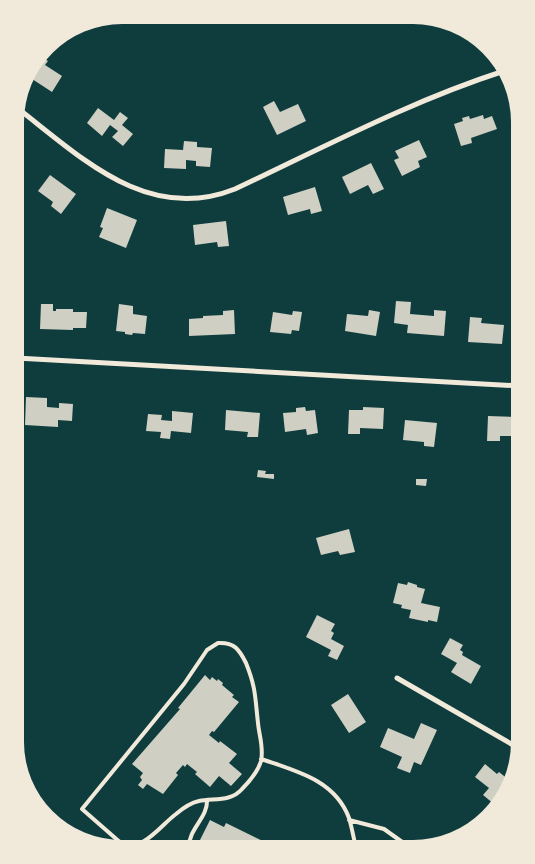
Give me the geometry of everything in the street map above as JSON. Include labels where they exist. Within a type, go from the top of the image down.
[{"type":"street","points":[[25,114],[78,154],[128,185],[163,198],[196,199],[216,196],[235,189],[413,105],[498,73]]},
{"type":"street","points":[[24,358],[511,386]]},
{"type":"street","points":[[397,678],[511,744]]},
{"type":"lane","points":[[116,840],[82,810],[184,684],[207,650],[218,643],[229,643],[238,648],[252,678],[256,694],[262,748],[261,759],[257,769],[239,793],[229,798],[198,801],[186,806],[145,840]]},
{"type":"lane","points":[[261,759],[299,772],[323,784],[339,799],[349,820],[352,840]]},
{"type":"lane","points":[[191,840],[191,834],[205,812],[207,800]]},
{"type":"lane","points":[[349,820],[384,829],[399,840]]},
{"type":"building","points":[[46,60],[48,61],[45,65],[62,76],[52,92],[33,80]]},
{"type":"building","points":[[274,101],[280,112],[298,104],[306,121],[277,135],[263,107]]},
{"type":"building","points":[[98,108],[114,120],[120,112],[128,118],[122,125],[133,134],[123,146],[112,137],[118,131],[110,125],[102,136],[87,123]]},
{"type":"building","points":[[483,115],[484,119],[492,116],[497,129],[471,138],[472,143],[461,146],[454,124],[463,121],[462,118],[469,116],[470,119]]},
{"type":"building","points":[[419,140],[427,157],[418,161],[420,167],[402,176],[394,160],[399,158],[395,151]]},
{"type":"building","points":[[184,141],[197,142],[197,147],[212,148],[210,167],[196,166],[196,161],[186,160],[186,169],[164,168],[165,149],[183,150]]},
{"type":"building","points":[[371,163],[384,189],[373,194],[368,185],[350,194],[342,177]]},
{"type":"building","points":[[50,175],[76,194],[61,214],[51,206],[53,202],[38,191]]},
{"type":"building","points":[[315,187],[322,211],[311,214],[310,209],[288,215],[283,197]]},
{"type":"building","points":[[107,208],[137,220],[126,248],[99,237],[103,228],[100,227]]},
{"type":"building","points":[[226,221],[229,246],[218,247],[217,242],[195,245],[193,225]]},
{"type":"building","points":[[396,301],[411,302],[410,314],[434,316],[434,310],[446,311],[444,336],[407,333],[408,325],[394,323]]},
{"type":"building","points":[[41,304],[53,304],[53,311],[56,311],[56,309],[73,309],[73,312],[87,312],[86,328],[73,328],[73,330],[40,329]]},
{"type":"building","points":[[119,304],[133,306],[133,314],[147,316],[145,334],[133,333],[132,335],[116,331]]},
{"type":"building","points":[[234,310],[235,334],[189,336],[189,319],[223,315],[223,311]]},
{"type":"building","points":[[369,310],[380,312],[376,336],[345,331],[347,314],[368,316]]},
{"type":"building","points":[[293,311],[302,312],[299,331],[292,330],[291,334],[270,332],[273,312],[292,315]]},
{"type":"building","points":[[470,317],[482,318],[481,323],[504,325],[502,344],[468,342]]},
{"type":"building","points":[[26,397],[47,398],[47,407],[59,408],[59,403],[73,404],[72,421],[58,420],[58,427],[25,425]]},
{"type":"building","points":[[305,407],[306,411],[315,410],[318,433],[307,435],[306,429],[285,432],[283,413],[296,412],[296,408]]},
{"type":"building","points":[[363,407],[384,408],[383,429],[360,428],[360,434],[348,434],[349,410],[363,410]]},
{"type":"building","points":[[226,410],[260,413],[258,437],[247,437],[248,432],[225,430]]},
{"type":"building","points":[[172,411],[193,413],[191,433],[171,431],[170,439],[160,438],[161,432],[146,431],[148,414],[162,415],[161,420],[172,421]]},
{"type":"building","points":[[488,416],[511,417],[511,436],[500,436],[500,441],[487,441]]},
{"type":"building","points":[[405,420],[437,423],[434,447],[424,446],[424,442],[403,440]]},
{"type":"building","points":[[258,470],[266,471],[265,474],[274,474],[274,479],[257,477]]},
{"type":"building","points":[[416,479],[427,479],[426,486],[416,485]]},
{"type":"building","points":[[349,529],[355,552],[340,555],[338,551],[321,555],[316,538]]},
{"type":"building","points":[[408,582],[425,589],[421,603],[440,607],[437,622],[409,618],[411,610],[401,608],[402,605],[393,603],[398,583],[407,585]]},
{"type":"building","points":[[317,615],[335,624],[331,631],[334,633],[331,639],[344,646],[337,660],[328,656],[331,650],[306,637]]},
{"type":"building","points":[[450,638],[463,645],[460,650],[463,652],[462,655],[481,666],[471,684],[451,672],[457,663],[441,654]]},
{"type":"building","points":[[205,675],[210,680],[212,677],[217,681],[218,679],[234,695],[232,697],[239,702],[214,732],[212,731],[209,735],[237,754],[229,763],[242,774],[231,786],[219,776],[210,787],[187,764],[185,767],[183,765],[176,773],[178,775],[163,794],[147,784],[143,789],[138,785],[142,780],[140,777],[143,773],[132,764],[180,709],[178,708]]},
{"type":"building","points":[[348,694],[366,722],[349,733],[331,705]]},
{"type":"building","points":[[421,723],[437,730],[421,765],[414,762],[410,773],[397,768],[402,757],[380,747],[388,728],[414,739]]},
{"type":"building","points":[[485,764],[497,774],[499,772],[505,777],[491,802],[483,795],[489,788],[475,777]]},
{"type":"building","points":[[210,820],[224,827],[226,823],[261,840],[200,840]]}]
